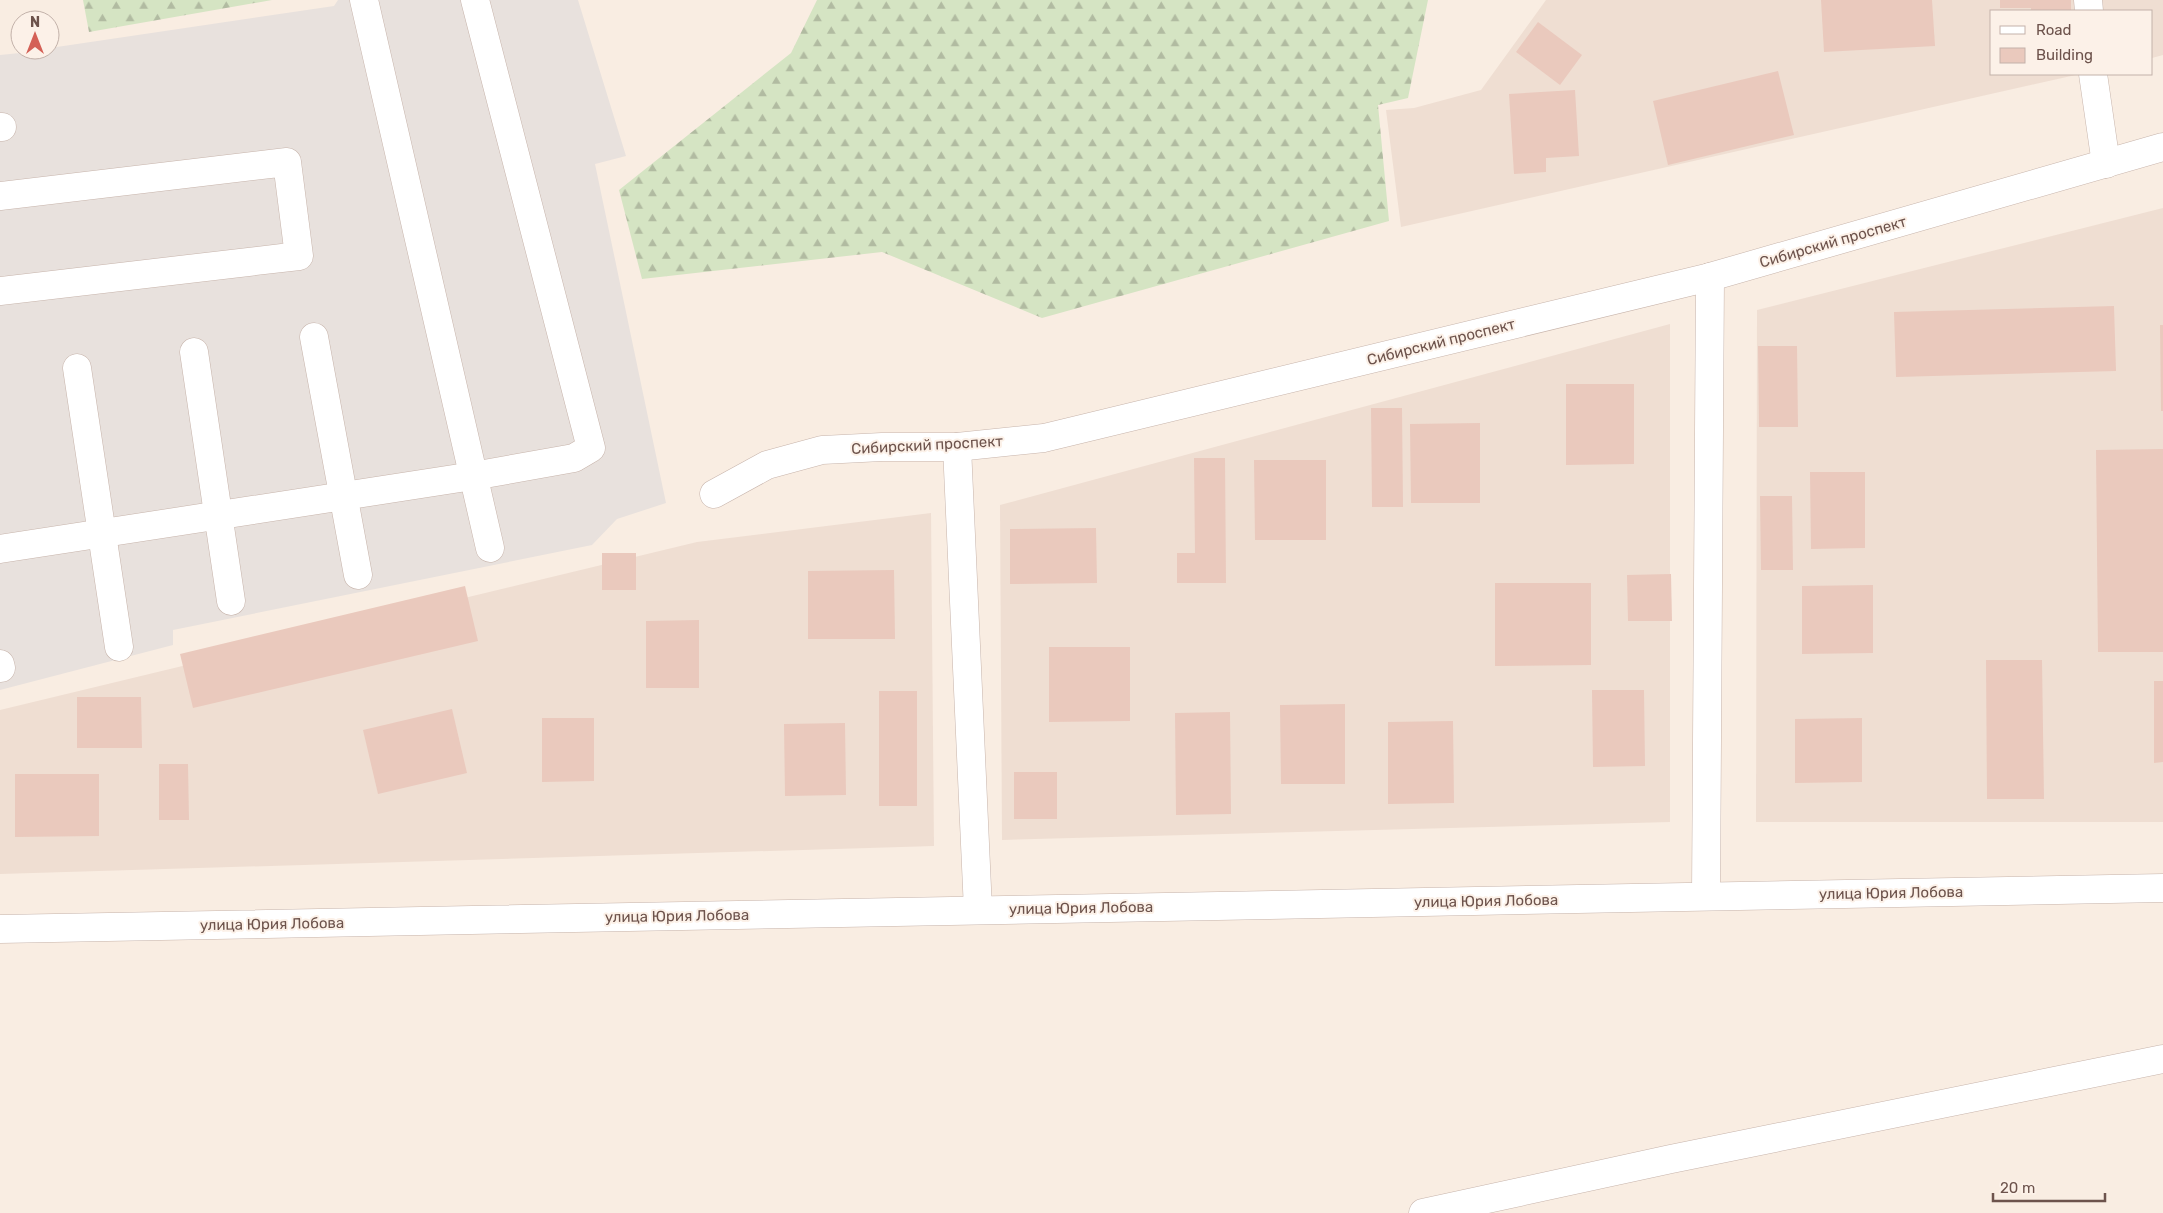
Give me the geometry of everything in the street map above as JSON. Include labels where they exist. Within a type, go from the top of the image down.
[{"type":"street","points":[[364,0],[490,548]]},
{"type":"street","points":[[0,549],[473,476],[574,458],[592,448],[475,0]]},
{"type":"street","points":[[2093,75],[2106,164]]},
{"type":"street","name":"Сибирский проспект","points":[[714,494],[767,465],[822,450],[882,447],[957,447],[1044,438],[1710,277],[2163,148]]},
{"type":"street","points":[[0,196],[288,162],[299,256],[0,291]]},
{"type":"street","points":[[1706,896],[1710,277]]},
{"type":"street","points":[[314,337],[358,575]]},
{"type":"street","points":[[194,352],[231,601]]},
{"type":"street","points":[[78,368],[119,647]]},
{"type":"street","points":[[957,447],[978,910]]},
{"type":"street","name":"улица Юрия Лобова","points":[[0,929],[2163,888]]},
{"type":"street","points":[[1423,1213],[1671,1159],[2163,1059]]},
{"type":"shaded area","points":[[338,0],[578,0],[626,156],[595,164],[666,503],[617,519],[592,545],[173,630],[173,645],[0,690],[0,55],[10,54],[10,60],[60,60],[60,47],[334,6]]},
{"type":"shaded area","points":[[1546,0],[2163,0],[2163,55],[2153,58],[2153,10],[1990,10],[1990,75],[2076,75],[1401,227],[1386,110],[1414,108],[1481,90]]},
{"type":"shaded area","points":[[2163,208],[2163,822],[1756,822],[1757,310]]},
{"type":"shaded area","points":[[1670,324],[1670,822],[1002,840],[1000,505]]},
{"type":"shaded area","points":[[931,513],[934,846],[0,874],[0,710],[697,542]]},
{"type":"green space","points":[[83,0],[272,0],[89,32]]},
{"type":"green space","points":[[817,0],[1428,0],[1408,98],[1378,105],[1389,221],[1042,318],[882,252],[642,279],[619,190],[791,53]]},
{"type":"building","points":[[1821,0],[1932,0],[1935,46],[1824,52]]},
{"type":"building","points":[[2000,0],[2071,0],[2071,10],[2000,8]]},
{"type":"building","points":[[1538,22],[1582,55],[1560,85],[1516,52]]},
{"type":"building","points":[[1778,71],[1794,135],[1668,165],[1653,101]]},
{"type":"building","points":[[1575,90],[1579,156],[1546,158],[1546,172],[1514,174],[1509,94]]},
{"type":"building","points":[[2114,306],[2116,371],[1896,377],[1894,312]]},
{"type":"building","points":[[2160,325],[2163,325],[2163,411],[2161,411]]},
{"type":"building","points":[[1758,346],[1797,346],[1798,427],[1759,427]]},
{"type":"building","points":[[1566,384],[1634,384],[1634,464],[1566,465]]},
{"type":"building","points":[[1371,408],[1402,408],[1403,507],[1372,507]]},
{"type":"building","points":[[1480,423],[1480,503],[1411,503],[1410,424]]},
{"type":"building","points":[[2163,449],[2163,652],[2098,652],[2096,450]]},
{"type":"building","points":[[1194,458],[1225,458],[1226,583],[1177,583],[1177,553],[1195,553]]},
{"type":"building","points":[[1254,460],[1326,460],[1326,540],[1255,540]]},
{"type":"building","points":[[1810,472],[1865,472],[1865,548],[1811,549]]},
{"type":"building","points":[[1760,496],[1792,496],[1793,570],[1761,570]]},
{"type":"building","points":[[1096,528],[1097,583],[1010,584],[1010,529]]},
{"type":"building","points":[[602,553],[636,553],[636,590],[602,590]]},
{"type":"building","points":[[894,570],[895,639],[808,639],[808,571]]},
{"type":"building","points":[[1671,574],[1672,621],[1628,621],[1627,575]]},
{"type":"building","points":[[1495,583],[1591,583],[1591,665],[1495,666]]},
{"type":"building","points":[[1873,585],[1873,653],[1802,654],[1802,586]]},
{"type":"building","points":[[465,586],[478,641],[193,708],[180,654]]},
{"type":"building","points":[[699,620],[699,688],[646,688],[646,621]]},
{"type":"building","points":[[1049,647],[1130,647],[1130,721],[1049,722]]},
{"type":"building","points":[[1986,660],[2042,660],[2044,799],[1987,799]]},
{"type":"building","points":[[2154,681],[2163,681],[2163,762],[2154,763]]},
{"type":"building","points":[[1592,690],[1644,690],[1645,766],[1593,767]]},
{"type":"building","points":[[879,691],[917,691],[917,806],[879,806]]},
{"type":"building","points":[[77,697],[141,697],[142,748],[77,748]]},
{"type":"building","points":[[1345,704],[1345,784],[1281,784],[1280,705]]},
{"type":"building","points":[[452,709],[467,773],[378,794],[363,730]]},
{"type":"building","points":[[1230,712],[1231,814],[1176,815],[1175,713]]},
{"type":"building","points":[[542,718],[594,718],[594,781],[542,782]]},
{"type":"building","points":[[1862,718],[1862,782],[1795,783],[1795,719]]},
{"type":"building","points":[[1453,721],[1454,803],[1388,804],[1388,722]]},
{"type":"building","points":[[845,723],[846,795],[785,796],[784,724]]},
{"type":"building","points":[[159,764],[188,764],[189,820],[159,820]]},
{"type":"building","points":[[1014,772],[1057,772],[1057,819],[1014,819]]},
{"type":"building","points":[[15,774],[99,774],[99,836],[15,837]]}]
